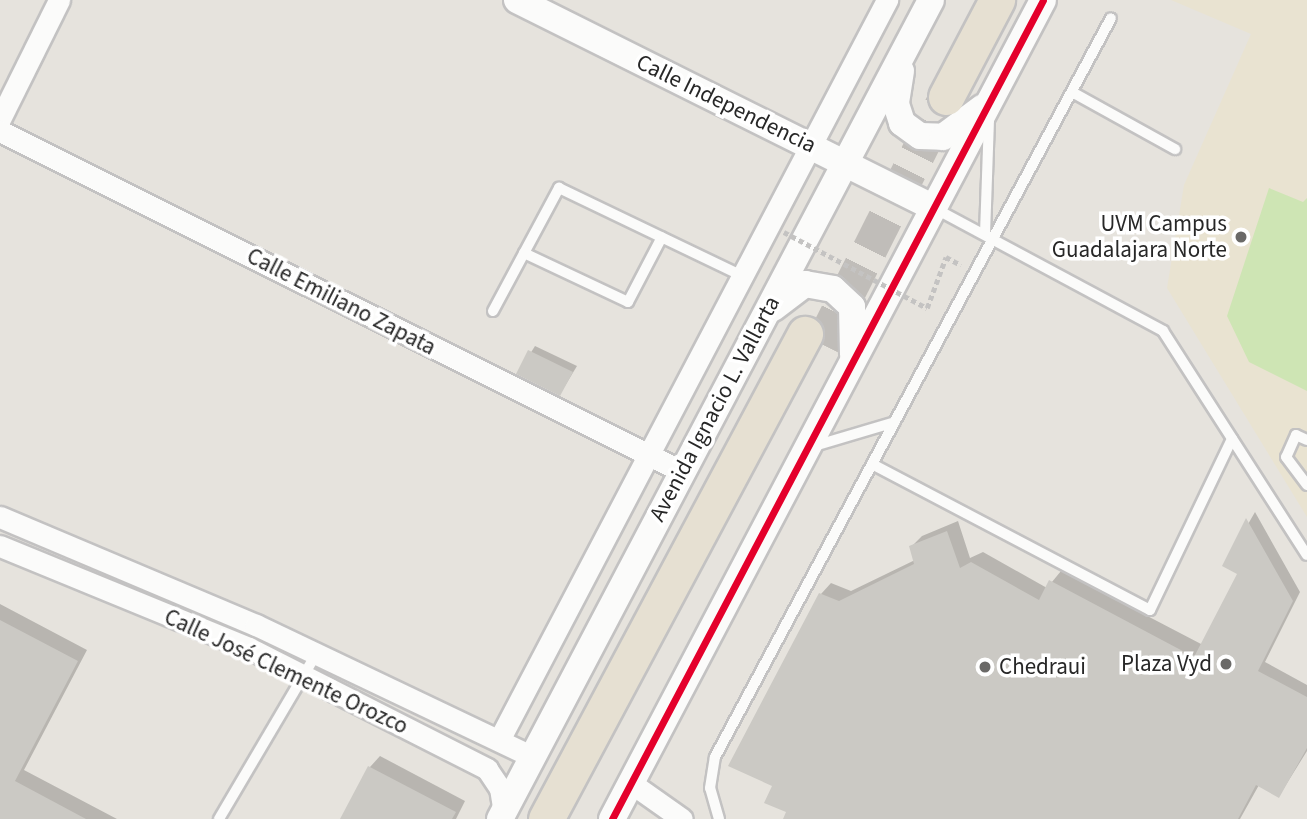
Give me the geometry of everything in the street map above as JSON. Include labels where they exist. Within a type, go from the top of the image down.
[{"type":"highway","points":[[974,0],[936,93],[997,0]]},
{"type":"highway","name":"Avenida Ignacio L. Vallarta","points":[[546,819],[813,339],[571,819]]},
{"type":"street","points":[[0,120],[59,0]]},
{"type":"street","name":"Calle Independencia","points":[[517,0],[934,208]]},
{"type":"street","points":[[499,740],[887,0]]},
{"type":"street","name":"Avenida Ignacio L. Vallarta","points":[[502,816],[531,756],[931,0]]},
{"type":"street","points":[[612,819],[1044,0]]},
{"type":"street","points":[[903,52],[896,104],[902,122],[920,136],[943,137],[990,102]]},
{"type":"street","name":"Calle Emiliano Zapata","points":[[0,131],[683,472]]},
{"type":"street","points":[[764,318],[782,298],[805,284],[833,289],[852,307],[852,363]]},
{"type":"street","name":"Calle José Clemente Orozco","points":[[0,517],[316,654],[531,756]]},
{"type":"street","name":"Calle José Clemente Orozco","points":[[0,546],[249,648],[487,769],[500,788],[502,816]]},
{"type":"street","points":[[631,783],[682,819]]},
{"type":"lane","points":[[719,819],[710,788],[715,757],[975,272],[989,236],[1072,92],[1111,18]]},
{"type":"lane","points":[[1072,92],[1175,149]]},
{"type":"lane","points":[[989,236],[990,102]]},
{"type":"lane","points":[[493,311],[559,188],[743,276]]},
{"type":"lane","points":[[934,208],[1163,331],[1307,555]]},
{"type":"lane","points":[[524,253],[628,302],[662,237]]},
{"type":"lane","points":[[808,448],[894,422]]},
{"type":"lane","points":[[1307,440],[1296,435],[1286,457],[1307,485]]},
{"type":"lane","points":[[872,464],[1150,610],[1232,439]]},
{"type":"lane","points":[[219,819],[316,654]]},
{"type":"path","points":[[784,232],[927,307],[946,257],[975,272]]},
{"type":"shaded area","name":"UVM Campus Guadalajara Norte","points":[[1171,0],[1307,0],[1307,517],[1167,288],[1184,185],[1251,34]]},
{"type":"green space","points":[[1269,188],[1303,202],[1307,198],[1307,391],[1249,362],[1227,316]]},
{"type":"building","points":[[528,350],[573,372],[560,396],[516,374]]},
{"type":"building","name":"Chedraui","points":[[1246,518],[1293,601],[1258,671],[1307,697],[1307,748],[1279,798],[1256,785],[1238,819],[783,819],[786,812],[764,803],[772,786],[728,766],[819,593],[839,601],[914,564],[909,546],[947,531],[960,568],[971,562],[1039,600],[1049,580],[1194,657],[1237,574],[1222,566]]},
{"type":"building","points":[[0,620],[78,661],[15,781],[86,819],[0,819]]},
{"type":"building","points":[[368,766],[456,812],[452,819],[340,819]]},
{"type":"tunnel","points":[[822,344],[946,97]]},
{"type":"transit line","points":[[612,819],[1043,0]]},
{"type":"place","name":"UVM Campus Guadalajara Norte","points":[[1241,237]]},
{"type":"place","name":"Plaza Vyd","points":[[1226,664]]},
{"type":"place","name":"Chedraui","points":[[985,667]]}]
